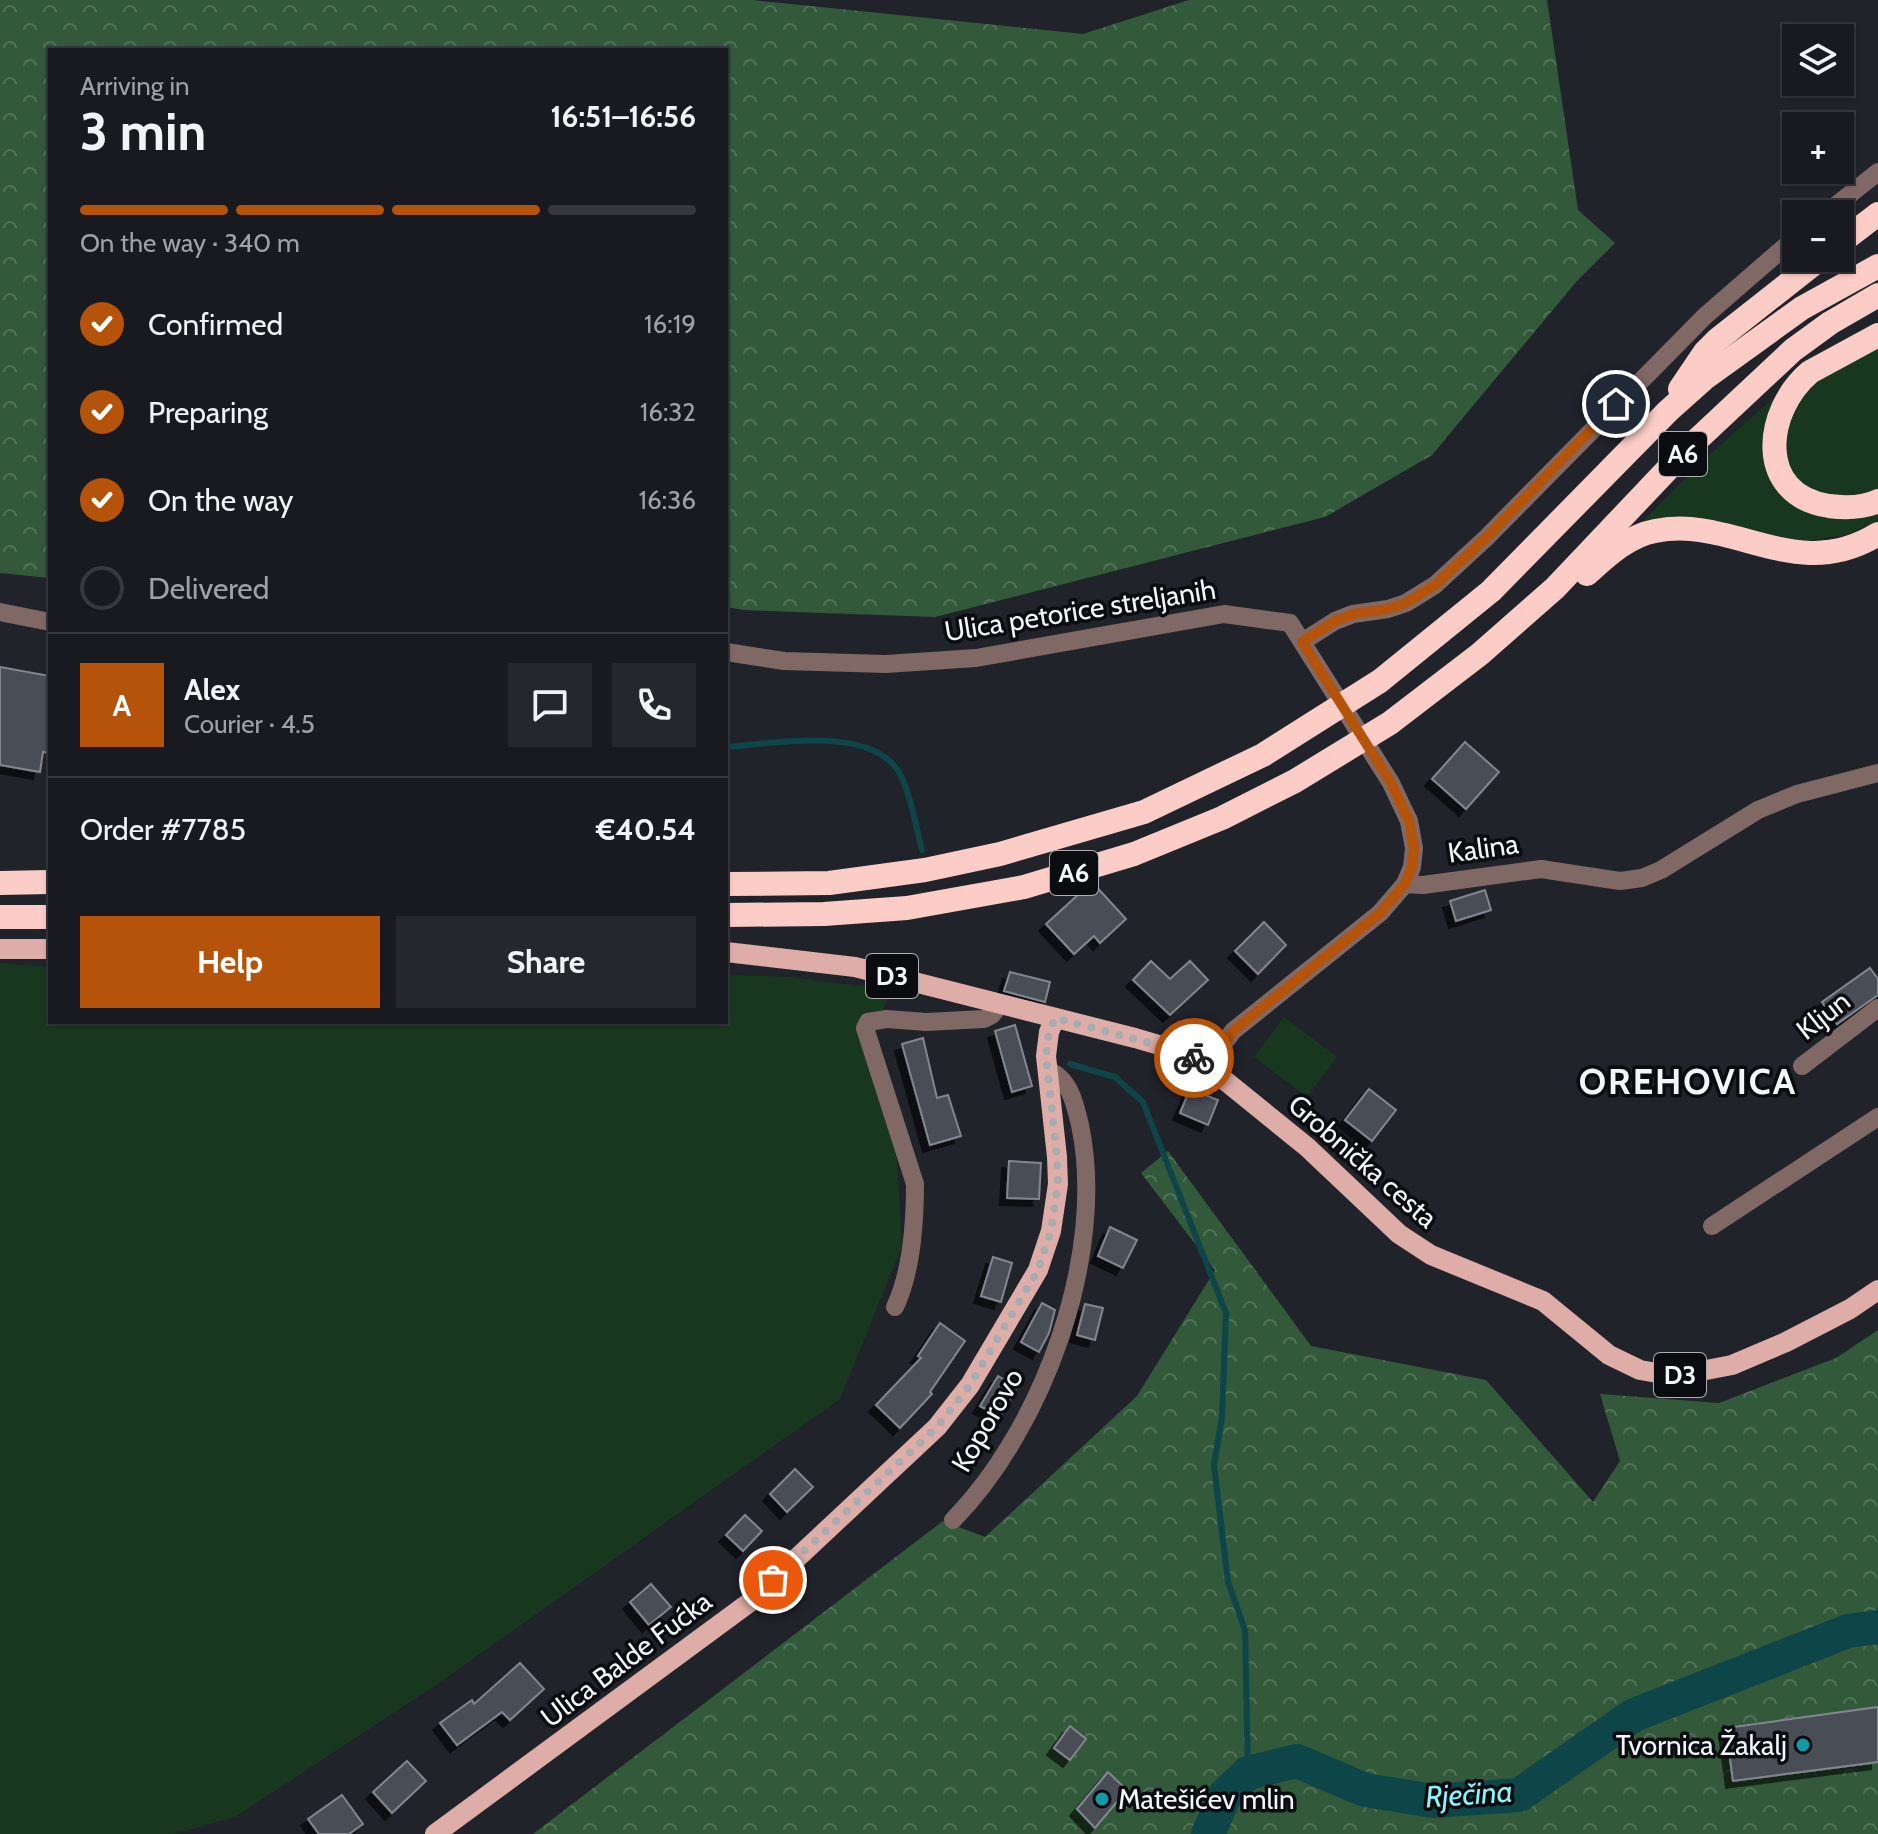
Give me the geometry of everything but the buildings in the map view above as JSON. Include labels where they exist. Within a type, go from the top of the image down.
[{"type":"highway","points":[[1854,232],[1878,214]]},
{"type":"highway","name":"A6","points":[[728,884],[829,883],[925,870],[1000,854],[1144,812],[1263,755],[1380,681],[1491,591],[1668,411],[1705,378],[1802,308],[1878,266]]},
{"type":"highway","points":[[1668,411],[1694,368],[1717,340],[1803,272]]},
{"type":"highway","points":[[1764,380],[1804,340],[1878,295]]},
{"type":"highway","points":[[1764,380],[1839,333],[1878,313]]},
{"type":"highway","points":[[1878,335],[1801,380],[1785,402],[1775,431],[1774,448],[1779,473],[1788,486],[1811,501],[1834,507],[1851,507],[1878,501]]},
{"type":"highway","name":"A6","points":[[728,915],[824,914],[920,906],[1024,887],[1134,854],[1222,818],[1331,760],[1402,714],[1480,654],[1555,588],[1683,453],[1764,380]]},
{"type":"highway","points":[[1526,614],[1565,593],[1612,552],[1655,531],[1704,532],[1811,553],[1846,550],[1878,534]]},
{"type":"highway","points":[[0,883],[48,882]]},
{"type":"highway","points":[[0,917],[48,917]]},
{"type":"main road","points":[[0,949],[48,949]]},
{"type":"main road","name":"D3","points":[[728,952],[855,967],[1176,1050],[1207,1066]]},
{"type":"main road","name":"Ulica Balde Fućka","points":[[435,1834],[750,1602],[937,1427],[953,1406],[985,1362],[1038,1270],[1051,1231],[1058,1184],[1047,1044],[1055,1018]]},
{"type":"main road","name":"Grobnička cesta","points":[[1207,1066],[1307,1147],[1399,1234],[1431,1255],[1543,1301],[1609,1355],[1640,1370],[1675,1376],[1732,1365],[1786,1342],[1850,1309],[1878,1290]]},
{"type":"street","points":[[1843,200],[1878,172]]},
{"type":"street","points":[[1302,642],[1335,621],[1406,603],[1435,585],[1694,327],[1782,249]]},
{"type":"street","points":[[0,612],[48,622]]},
{"type":"street","name":"Ulica petorice streljanih","points":[[728,652],[784,661],[886,664],[976,658],[1224,614],[1290,623],[1391,783],[1409,821],[1412,867],[1405,884]]},
{"type":"street","name":"Kalina","points":[[1405,884],[1423,885],[1541,869],[1620,881],[1642,878],[1661,870],[1758,810],[1797,794],[1878,773]]},
{"type":"street","points":[[1207,1066],[1233,1031],[1380,913],[1405,884]]},
{"type":"street","points":[[895,1307],[909,1252],[915,1184],[865,1028],[868,1022],[887,1019],[926,1022],[984,1019],[992,1015],[1000,1004]]},
{"type":"street","name":"Kljun","points":[[1802,1066],[1878,1008]]},
{"type":"street","name":"Koporovo","points":[[953,1520],[987,1479],[1041,1387],[1065,1319],[1081,1259],[1088,1177],[1085,1149],[1067,1085],[1057,1074],[1047,1070]]},
{"type":"street","points":[[1712,1226],[1878,1117]]},
{"type":"green space","points":[[0,0],[752,0],[1083,34],[1189,0],[1547,0],[1578,210],[1615,243],[1576,282],[1432,455],[1325,517],[935,617],[728,607],[728,48],[48,48],[48,578],[0,573]]},
{"type":"green space","points":[[1878,342],[1878,493],[1846,499],[1802,487],[1780,454],[1797,392]]},
{"type":"green space","points":[[1785,388],[1774,481],[1878,511],[1878,520],[1849,534],[1808,541],[1639,525],[1707,457]]},
{"type":"green space","points":[[0,963],[48,967],[48,1024],[728,1024],[728,975],[791,977],[891,990],[876,1028],[894,1111],[902,1246],[840,1399],[439,1683],[235,1817],[173,1834],[0,1834]]},
{"type":"green space","points":[[1284,1017],[1337,1057],[1307,1097],[1254,1057]]},
{"type":"green space","points":[[1168,1151],[1311,1346],[1486,1380],[1593,1502],[1620,1461],[1600,1394],[1719,1403],[1836,1358],[1878,1330],[1878,1834],[533,1834],[943,1521],[985,1537],[1137,1396],[1215,1270],[1141,1173]]},
{"type":"waterway","points":[[728,747],[823,741],[848,743],[871,750],[890,761],[902,778],[922,850]]},
{"type":"waterway","points":[[1070,1064],[1115,1077],[1143,1102],[1226,1313],[1222,1417],[1214,1465],[1228,1582],[1245,1630],[1248,1773]]},
{"type":"waterway","name":"Rječina","points":[[1208,1834],[1225,1795],[1248,1773],[1297,1761],[1365,1790],[1433,1801],[1519,1795],[1634,1715],[1848,1631],[1878,1627]]},
{"type":"way so far","points":[[773,1580],[937,1427],[970,1385],[1038,1270],[1051,1231],[1058,1184],[1046,1056],[1049,1032],[1055,1018],[1135,1038],[1194,1058]]},
{"type":"place","name":"Tvornica Žakalj","points":[[1803,1745]]},
{"type":"place","name":"Matešićev mlin","points":[[1102,1799]]},
{"type":"district","name":"OREHOVICA","points":[[1688,1081]]},
{"type":"route","points":[[1194,1058],[1207,1066],[1233,1031],[1395,899],[1412,867],[1414,848],[1409,821],[1391,783],[1302,642],[1335,621],[1406,603],[1435,585],[1486,538],[1616,404]]}]
